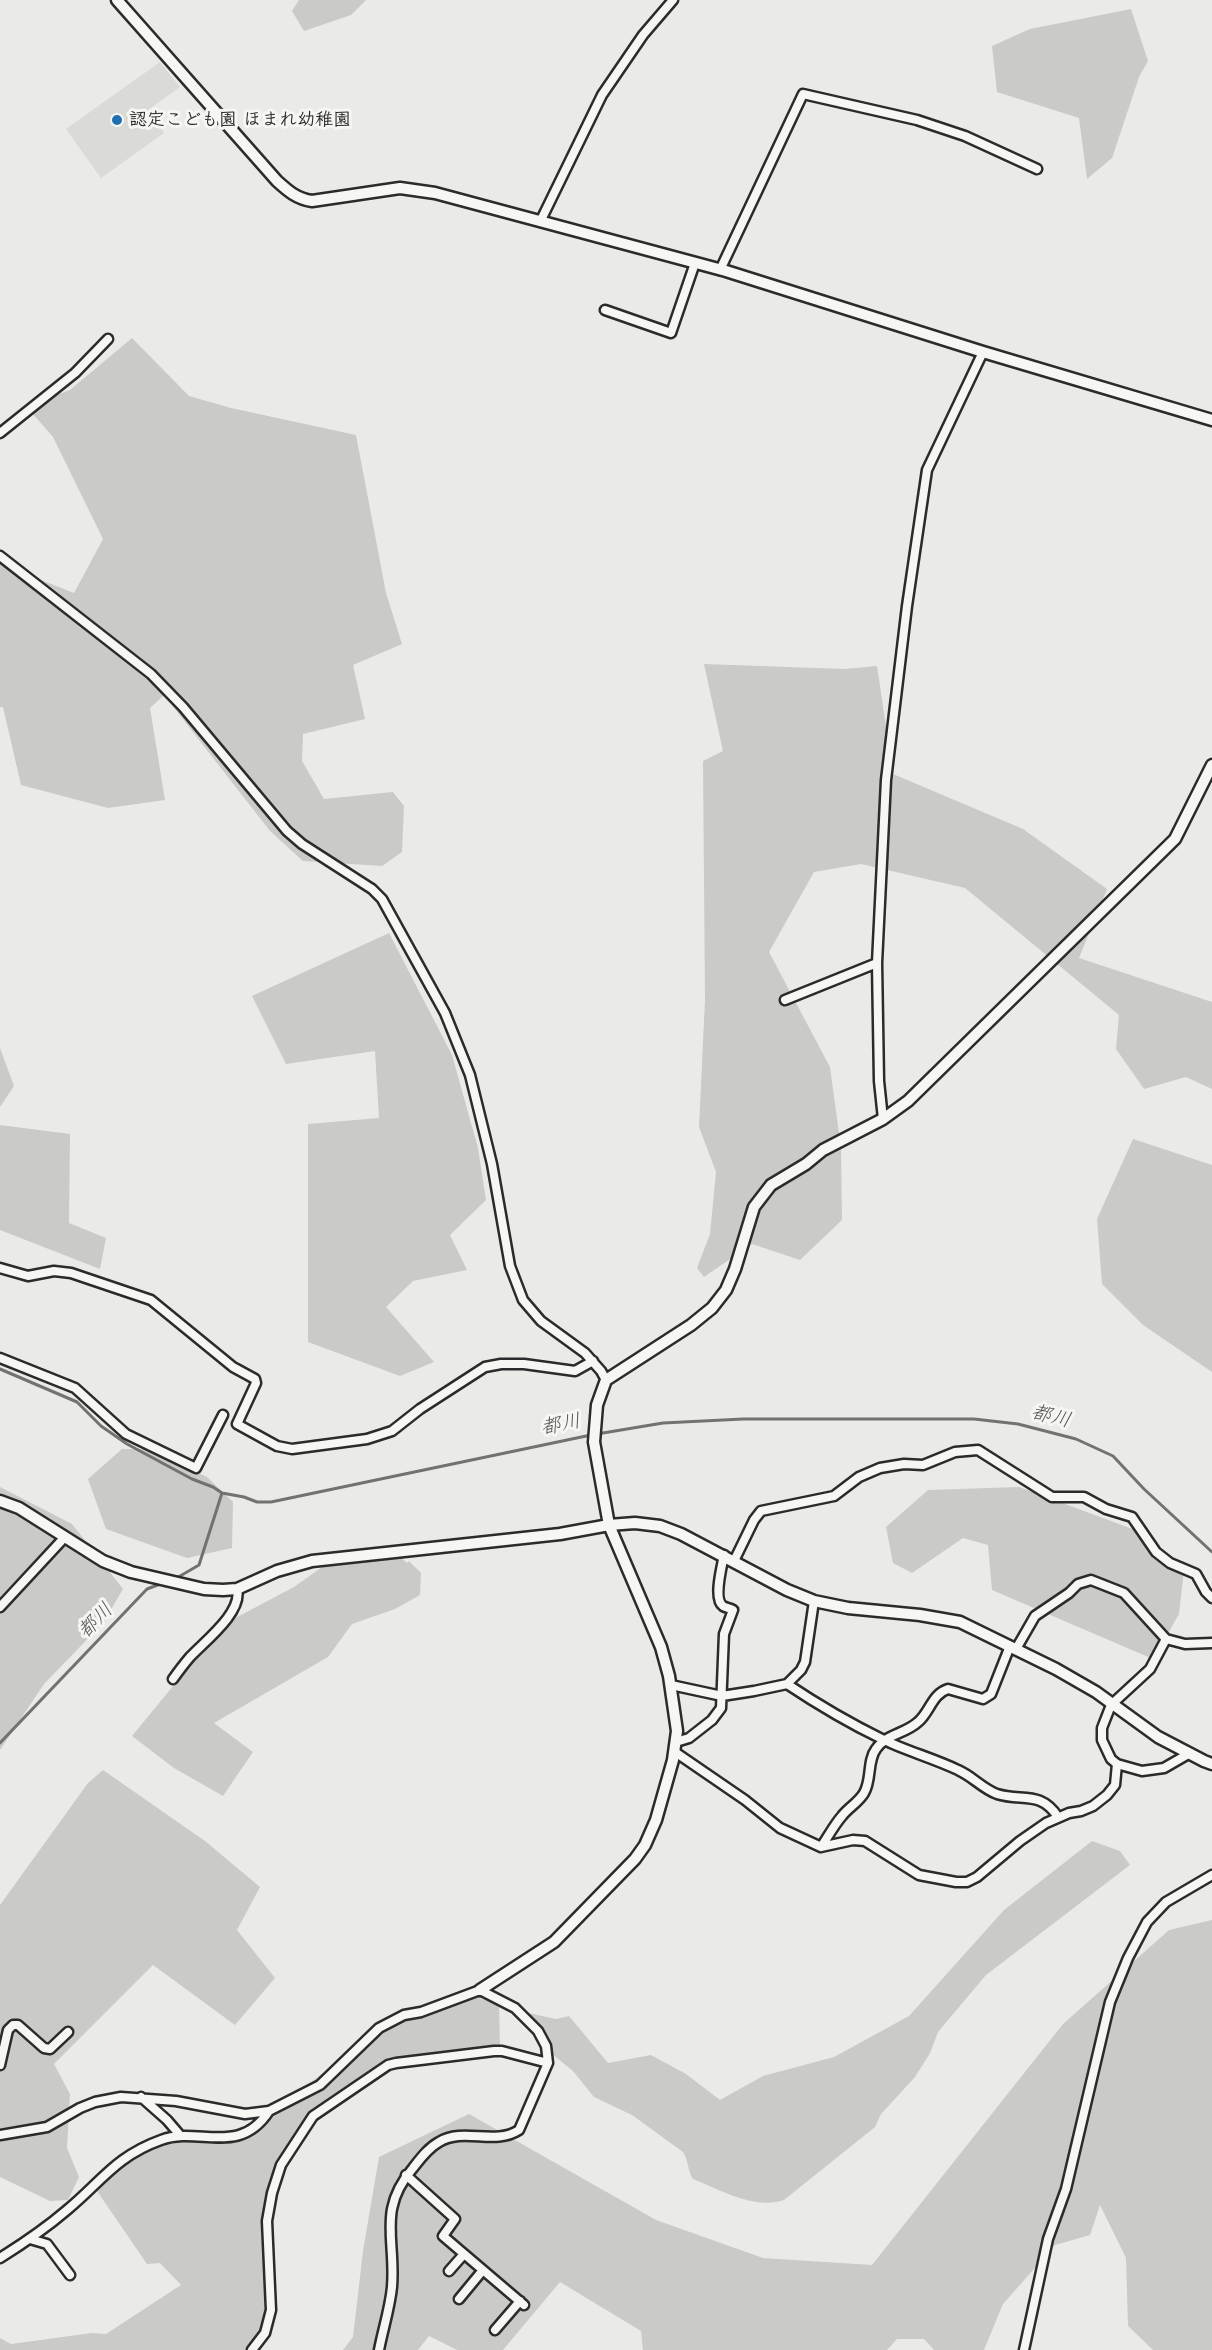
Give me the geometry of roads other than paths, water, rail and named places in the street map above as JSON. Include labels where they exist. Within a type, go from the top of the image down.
[{"type":"street","points":[[117,0],[277,181],[301,199],[312,201],[377,190],[420,190],[541,220],[720,270],[1212,420]]},
{"type":"street","points":[[541,220],[603,95],[643,35],[673,0]]},
{"type":"street","points":[[720,270],[803,94],[918,120],[975,141],[1036,170]]},
{"type":"street","points":[[605,310],[671,333],[695,263]]},
{"type":"street","points":[[0,433],[75,372],[108,339]]},
{"type":"street","points":[[883,1119],[879,1082],[877,963],[886,780],[907,606],[927,470],[983,352]]},
{"type":"street","points":[[0,556],[152,674],[183,707],[287,831],[302,844],[372,889],[382,898],[444,1013],[470,1075],[492,1164],[510,1266],[523,1300],[541,1321],[592,1360],[606,1380]]},
{"type":"street","points":[[0,2135],[47,2127],[95,2102],[121,2097],[141,2097],[204,2105],[245,2114],[269,2111],[320,2085],[379,2028],[405,2015],[421,2012],[480,1990],[554,1942],[635,1859],[645,1845],[656,1820],[675,1747],[676,1716],[656,1632],[635,1590],[609,1525],[594,1442],[597,1406],[606,1380],[691,1325],[711,1308],[726,1290],[735,1269],[754,1207],[771,1185],[806,1164],[823,1149],[883,1119],[908,1101],[1175,839],[1212,765]]},
{"type":"street","points":[[785,1000],[877,963]]},
{"type":"street","points":[[0,1268],[28,1276],[54,1271],[71,1273],[151,1300],[232,1367],[255,1379],[256,1383],[237,1424],[270,1443],[292,1449],[367,1439],[386,1434],[485,1367],[524,1364],[575,1371],[592,1360]]},
{"type":"street","points":[[0,1358],[75,1388],[126,1434],[196,1468],[223,1415]]},
{"type":"street","points":[[675,1747],[712,1720],[722,1708],[724,1634],[733,1610],[723,1606],[719,1600],[719,1587],[729,1558],[754,1520],[761,1511],[834,1496],[859,1477],[880,1468],[904,1464],[923,1465],[955,1452],[978,1450],[1052,1497],[1084,1497],[1106,1509],[1132,1517],[1156,1552],[1170,1563],[1196,1574],[1212,1598]]},
{"type":"street","points":[[0,1501],[19,1508],[103,1561],[131,1572],[204,1589],[223,1590],[237,1589],[277,1571],[312,1561],[560,1534],[609,1525],[635,1523],[660,1526],[681,1534],[814,1602],[960,1622],[1056,1669],[1096,1692],[1158,1737],[1190,1754],[1209,1760]]},
{"type":"street","points":[[0,1607],[64,1538]]},
{"type":"street","points":[[821,1847],[842,1816],[863,1794],[868,1785],[873,1753],[883,1740],[915,1725],[924,1718],[942,1690],[948,1689],[983,1699],[991,1694],[1013,1648],[1035,1616],[1083,1581],[1091,1580],[1124,1593],[1166,1639],[1185,1644],[1212,1643]]},
{"type":"street","points":[[173,1680],[188,1659],[229,1617],[239,1596],[237,1589]]},
{"type":"street","points":[[670,1685],[722,1696],[787,1684],[801,1670],[805,1662],[814,1602]]},
{"type":"street","points":[[1166,1639],[1150,1669],[1111,1705],[1102,1728],[1102,1740],[1111,1759],[1117,1764],[1150,1771],[1171,1765],[1190,1754]]},
{"type":"street","points":[[787,1684],[827,1710],[883,1740],[958,1770],[997,1794],[1041,1800],[1058,1817]]},
{"type":"street","points":[[675,1747],[745,1800],[765,1819],[780,1828],[821,1847],[854,1840],[865,1841],[919,1875],[956,1882],[967,1882],[990,1868],[1020,1841],[1046,1823],[1069,1812],[1082,1811],[1107,1795],[1115,1785],[1117,1764]]},
{"type":"street","points":[[1024,2350],[1048,2239],[1066,2189],[1110,2002],[1128,1958],[1147,1922],[1166,1902],[1212,1875]]},
{"type":"street","points":[[379,2350],[392,2286],[390,2211],[406,2175],[424,2154],[439,2142],[462,2136],[499,2138],[510,2136],[519,2130],[548,2063],[546,2046],[538,2031],[515,2008],[480,1990]]},
{"type":"street","points":[[0,2065],[8,2030],[13,2025],[18,2025],[44,2048],[50,2049],[68,2032]]},
{"type":"street","points":[[252,2350],[265,2333],[271,2310],[267,2235],[272,2193],[281,2165],[313,2116],[388,2065],[396,2063],[502,2051],[548,2063]]},
{"type":"street","points":[[141,2097],[179,2134]]},
{"type":"street","points":[[0,2258],[30,2239],[69,2209],[105,2172],[133,2152],[179,2134],[216,2139],[232,2136],[262,2122],[269,2111]]},
{"type":"street","points":[[406,2175],[455,2220],[443,2236],[522,2303],[495,2330]]},
{"type":"street","points":[[30,2239],[46,2244],[70,2275]]},
{"type":"street","points":[[448,2271],[464,2254]]},
{"type":"street","points":[[459,2299],[483,2270]]},
{"type":"waterway","name":"都川","points":[[0,1369],[77,1402],[101,1426],[127,1444],[192,1479],[222,1493],[257,1502],[271,1502],[591,1435]]},
{"type":"waterway","name":"都川","points":[[597,1434],[663,1423],[743,1419],[974,1419],[1018,1424],[1076,1439],[1113,1456],[1144,1489],[1212,1552]]},
{"type":"waterway","name":"都川","points":[[175,1579],[199,1565],[222,1493]]},
{"type":"waterway","name":"都川","points":[[0,1743],[147,1589],[163,1583]]},
{"type":"place","name":"認定こども園 ほまれ幼稚園","points":[[117,120]]}]
